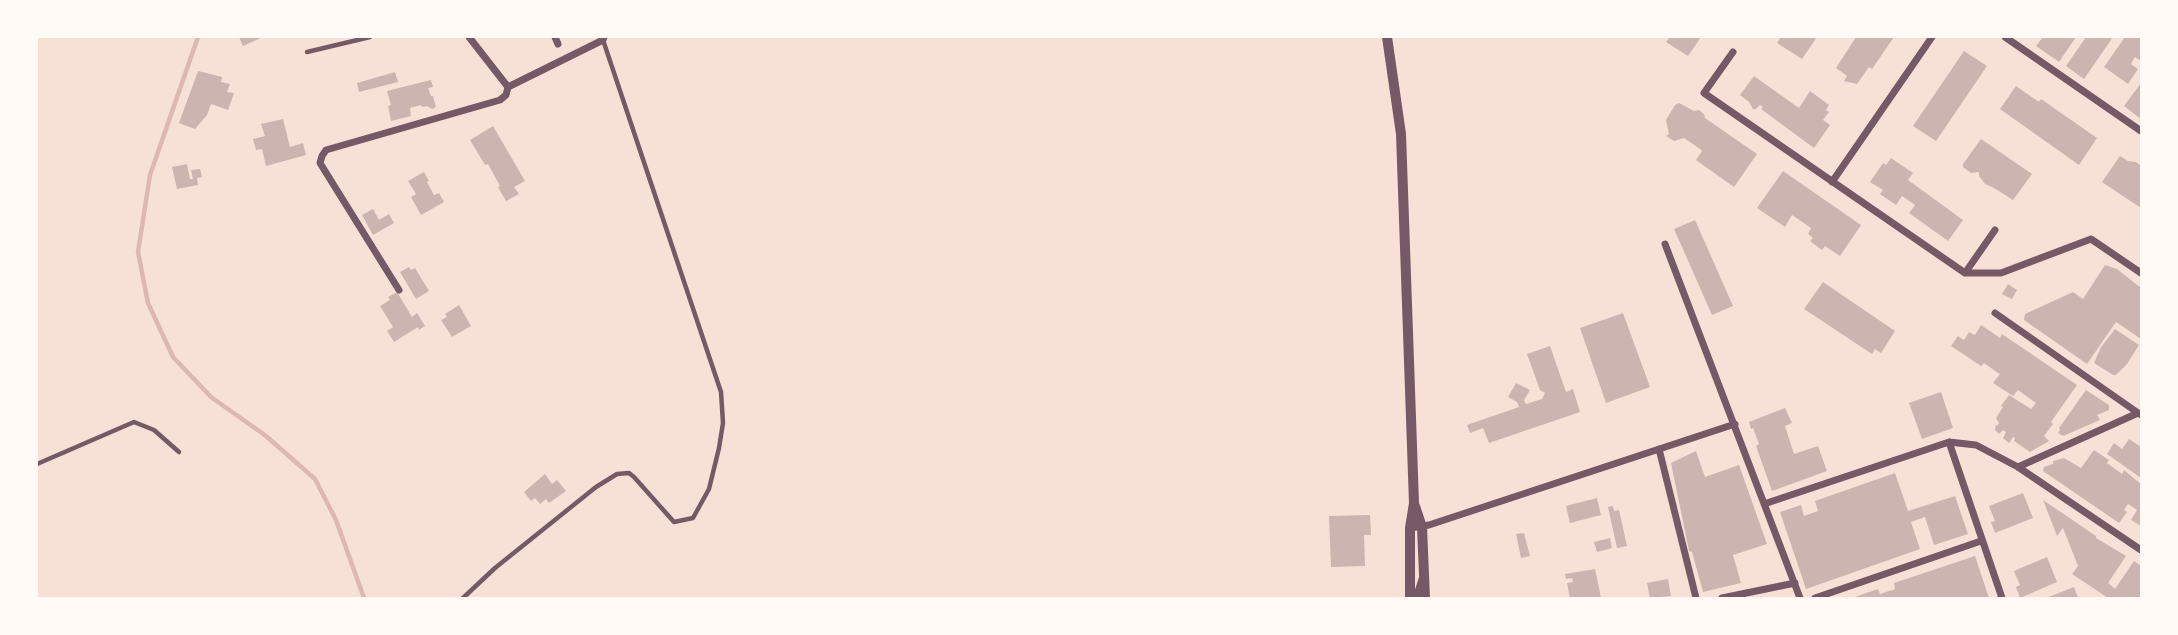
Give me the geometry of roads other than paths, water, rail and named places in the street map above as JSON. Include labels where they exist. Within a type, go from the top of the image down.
[{"type":"street","points":[[469,37],[508,87]]},
{"type":"street","points":[[1387,37],[1401,134],[1414,503],[1410,528],[1410,598]]},
{"type":"street","points":[[1832,182],[1932,37]]},
{"type":"street","points":[[2005,37],[2141,131]]},
{"type":"street","points":[[399,290],[320,163],[326,150],[500,100],[508,87],[603,38]]},
{"type":"street","points":[[1733,52],[1704,93],[1965,273],[2001,274],[2091,239],[2141,272]]},
{"type":"street","points":[[1965,273],[1994,230]]},
{"type":"street","points":[[1665,244],[1800,598]]},
{"type":"street","points":[[1995,313],[2140,414]]},
{"type":"street","points":[[2018,467],[2140,414]]},
{"type":"street","points":[[1410,528],[1422,527],[1735,424]]},
{"type":"street","points":[[1764,504],[1949,442],[1976,445],[2018,467],[2141,550]]},
{"type":"street","points":[[1949,442],[2002,598]]},
{"type":"street","points":[[1659,449],[1696,598]]},
{"type":"street","points":[[1414,503],[1422,527],[1425,598]]},
{"type":"street","points":[[1815,598],[1981,541]]},
{"type":"street","points":[[1416,598],[1424,574]]},
{"type":"street","points":[[1722,598],[1795,583]]},
{"type":"lane","points":[[307,52],[370,37]]},
{"type":"lane","points":[[463,598],[495,568],[596,487],[617,474],[629,473],[634,477],[674,522],[692,518],[709,489],[723,423],[721,392],[603,38]]},
{"type":"lane","points":[[37,464],[134,422],[154,430],[179,452]]},
{"type":"waterway","points":[[198,37],[150,175],[138,252],[148,303],[173,357],[211,397],[266,436],[315,479],[336,520],[364,598]]}]
